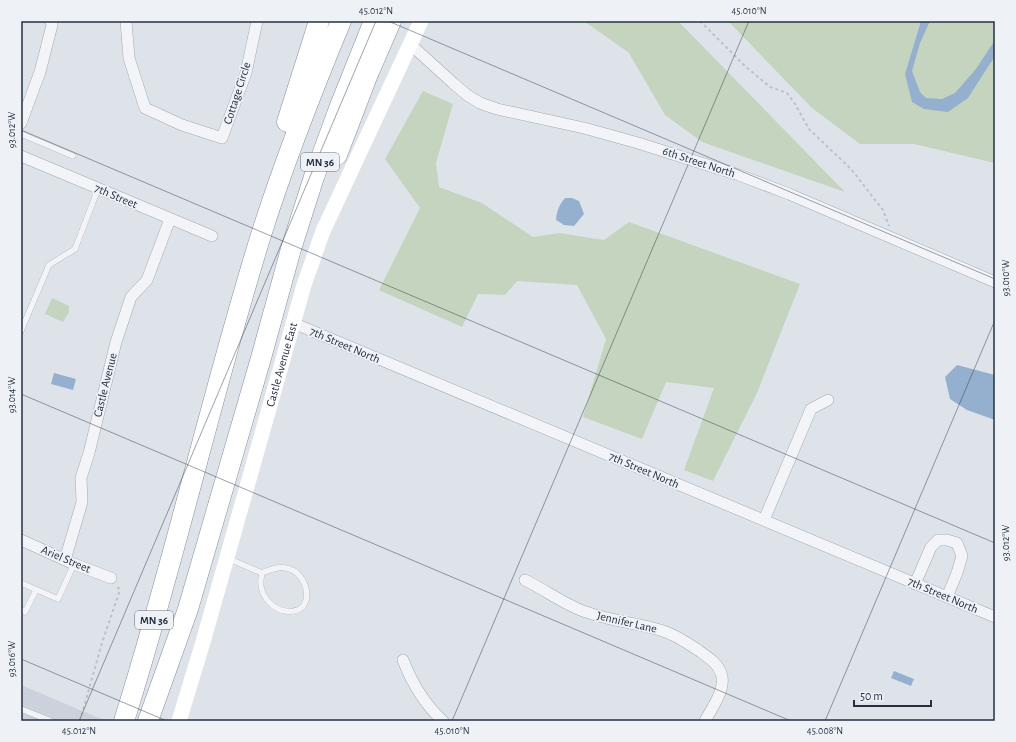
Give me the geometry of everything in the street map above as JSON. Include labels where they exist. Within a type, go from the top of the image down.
[{"type":"highway","points":[[244,292],[269,178],[319,21]]},
{"type":"highway","name":"MN 36","points":[[124,721],[163,591],[261,234],[288,153],[341,21]]},
{"type":"highway","name":"MN 36","points":[[148,721],[188,609],[291,249],[314,177],[340,106],[374,21]]},
{"type":"highway","points":[[275,307],[314,213],[368,74],[391,21]]},
{"type":"street","points":[[21,120],[40,72],[52,25],[51,21]]},
{"type":"street","name":"Cottage Circle","points":[[126,21],[129,58],[145,108],[182,125],[222,138],[246,73],[257,21]]},
{"type":"street","name":"Castle Avenue East","points":[[179,721],[203,642],[304,285],[323,231],[421,21]]},
{"type":"street","name":"6th Street North","points":[[410,44],[462,91],[480,103],[497,109],[584,128],[638,143],[739,175],[789,194],[995,282]]},
{"type":"street","name":"7th Street","points":[[21,156],[212,236]]},
{"type":"street","name":"Castle Avenue","points":[[69,562],[82,502],[81,478],[89,453],[116,342],[131,297],[147,280],[170,219]]},
{"type":"street","name":"7th Street North","points":[[293,323],[995,617]]},
{"type":"street","points":[[764,520],[811,409],[828,400]]},
{"type":"street","name":"Ariel Street","points":[[21,540],[69,562],[111,578]]},
{"type":"street","points":[[915,584],[930,547],[938,540],[947,540],[957,543],[962,556],[958,573],[947,597]]},
{"type":"street","name":"Jennifer Lane","points":[[525,580],[577,609],[591,614],[665,632],[680,638],[712,660],[718,666],[721,674],[722,687],[705,721]]},
{"type":"street","points":[[403,660],[418,692],[442,721]]},
{"type":"lane","points":[[21,134],[73,156]]},
{"type":"lane","points":[[21,331],[49,265],[75,249],[98,189]]},
{"type":"lane","points":[[227,558],[262,573],[276,568],[286,568],[294,571],[302,578],[307,588],[307,596],[304,605],[300,610],[292,612],[283,611],[274,607],[260,590],[262,573]]},
{"type":"lane","points":[[21,583],[58,599],[69,562]]},
{"type":"lane","points":[[21,610],[25,612],[36,590]]},
{"type":"lane","points":[[21,709],[51,721]]},
{"type":"path","points":[[700,21],[745,66],[770,86],[787,93],[809,129],[851,169],[883,210],[895,240]]},
{"type":"path","points":[[80,721],[102,643],[120,590],[111,578]]},
{"type":"shaded area","points":[[21,685],[106,721],[21,721]]},
{"type":"green space","points":[[584,21],[678,21],[845,192],[702,142],[665,115],[629,53]]},
{"type":"green space","points":[[728,21],[995,21],[995,163],[914,144],[860,144],[812,108]]},
{"type":"green space","points":[[423,91],[453,104],[436,163],[439,187],[482,203],[533,237],[559,233],[604,240],[629,222],[800,284],[757,393],[713,481],[684,470],[714,388],[666,382],[642,439],[583,417],[606,339],[577,285],[517,281],[505,295],[478,294],[462,327],[379,290],[420,208],[385,159]]},
{"type":"green space","points":[[52,298],[69,306],[69,312],[63,322],[45,314]]},
{"type":"water","points":[[921,21],[930,21],[920,43],[912,71],[920,92],[926,98],[942,99],[955,93],[976,69],[995,40],[995,56],[968,98],[948,112],[924,109],[912,102],[905,74]]},
{"type":"water","points":[[565,198],[572,198],[579,201],[584,214],[574,226],[564,225],[556,220],[561,203]]},
{"type":"water","points":[[957,365],[995,375],[995,420],[967,410],[950,399],[945,377]]},
{"type":"water","points":[[54,373],[76,379],[73,390],[51,384]]},
{"type":"water","points":[[894,671],[914,679],[911,686],[891,678]]}]
